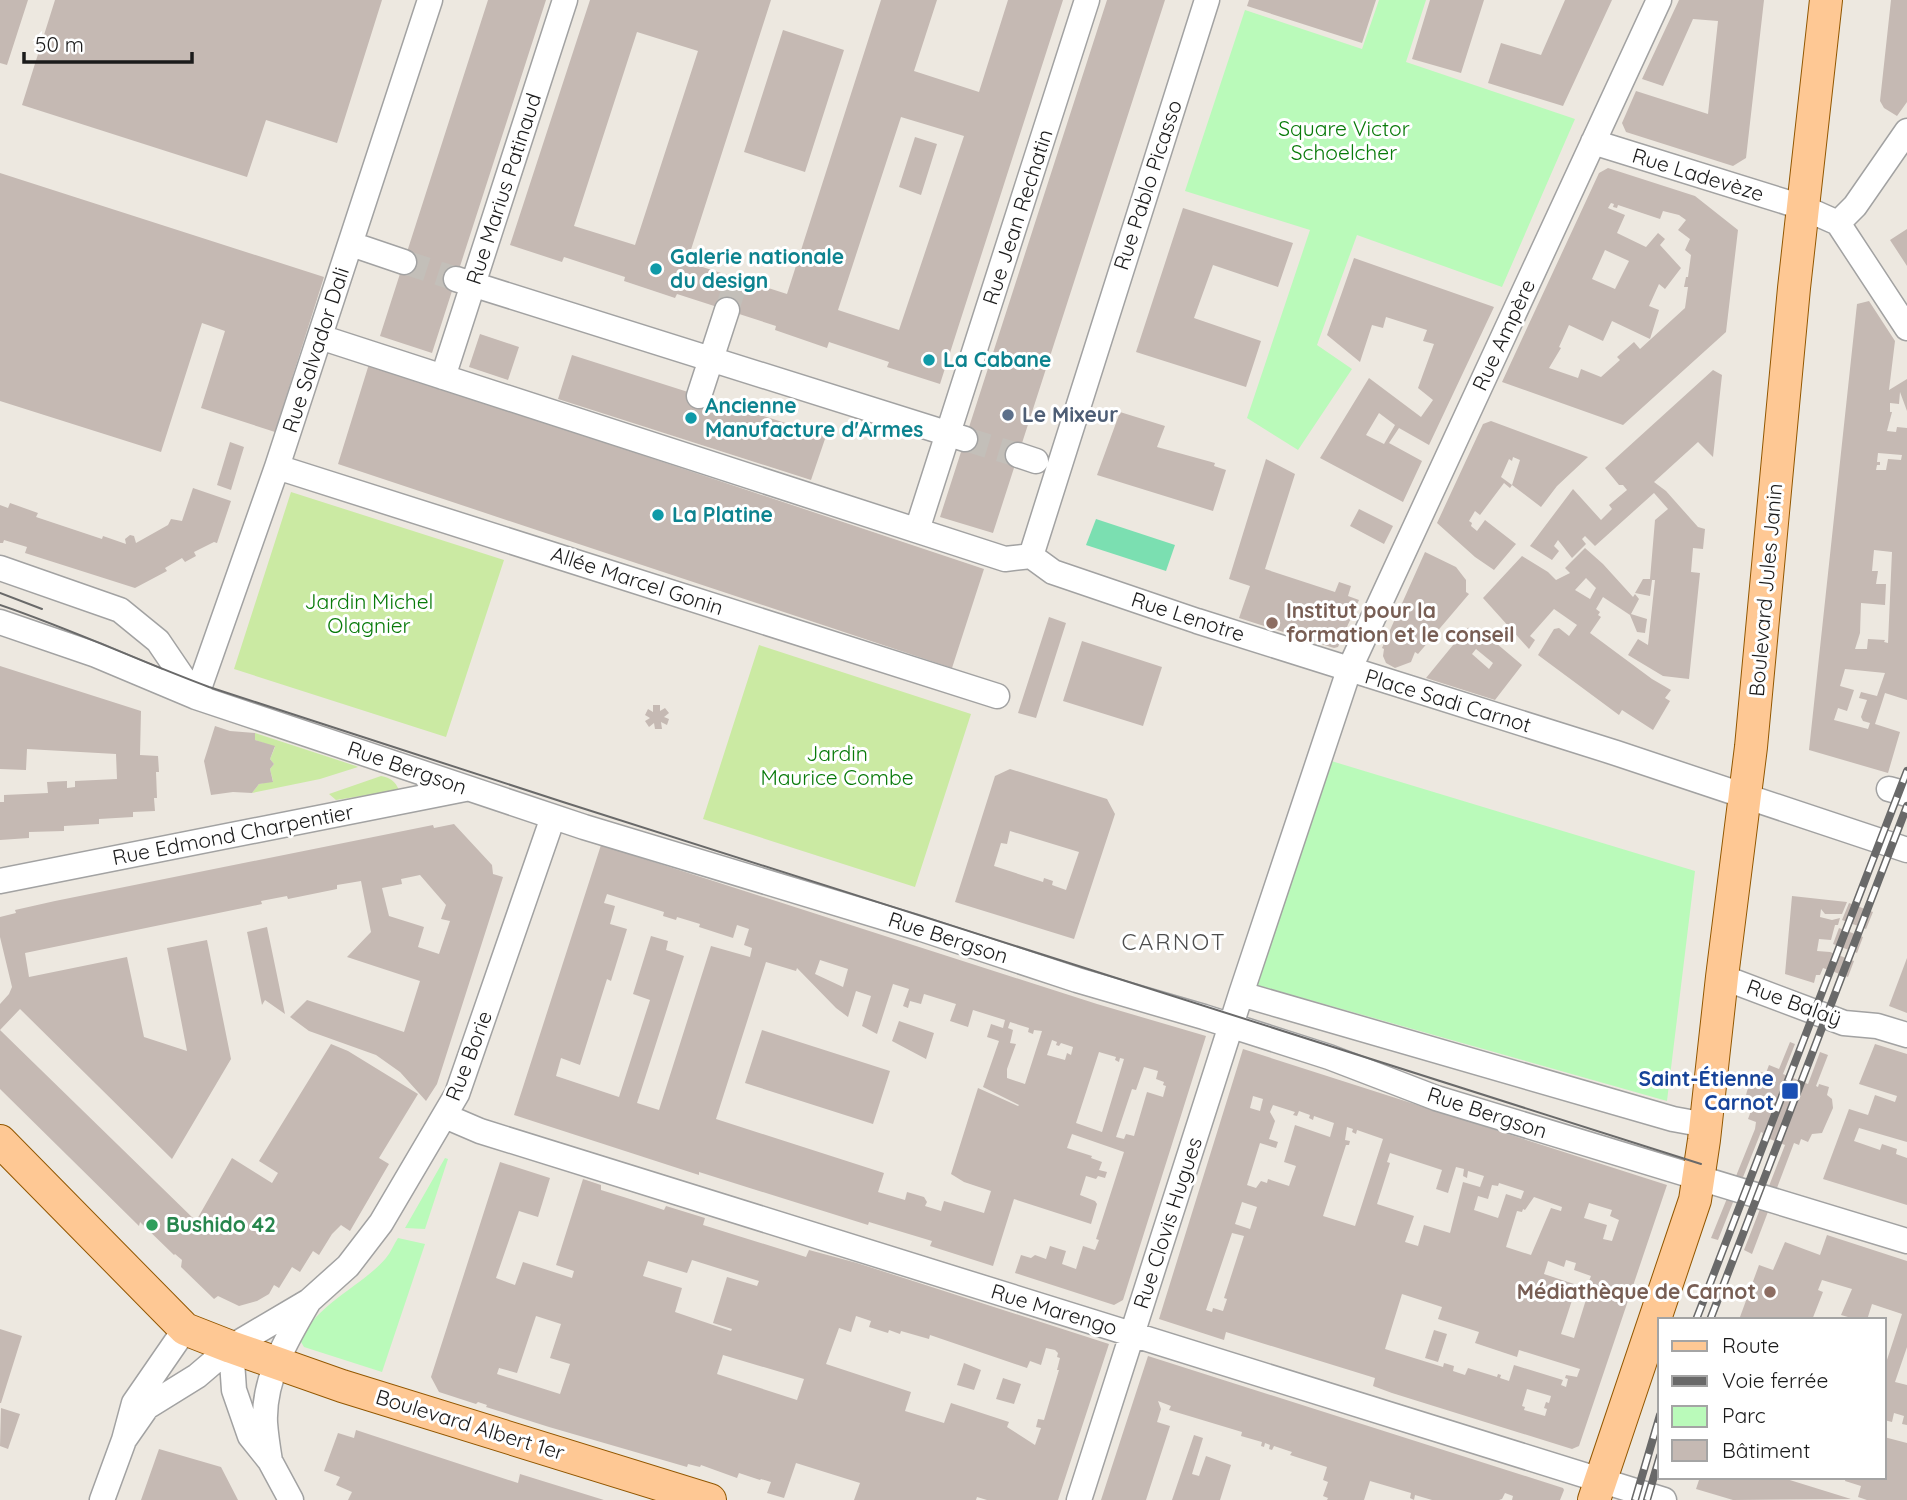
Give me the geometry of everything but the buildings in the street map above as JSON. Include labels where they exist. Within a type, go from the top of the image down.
[{"type":"main road","name":"Boulevard Jules Janin","points":[[1597,1490],[1660,1308],[1695,1200],[1699,1179],[1721,977],[1751,747],[1802,207],[1826,0]]},
{"type":"main road","points":[[0,1141],[186,1329]]},
{"type":"main road","name":"Boulevard Albert 1er","points":[[186,1329],[276,1363],[710,1500]]},
{"type":"street","name":"Rue Salvador Dali","points":[[196,697],[277,467],[430,0]]},
{"type":"street","name":"Rue Marius Patinaud","points":[[443,377],[465,282],[565,0]]},
{"type":"street","name":"Rue Jean Rechatin","points":[[917,530],[957,436],[1087,0]]},
{"type":"street","name":"Rue Pablo Picasso","points":[[1031,556],[1207,0]]},
{"type":"street","name":"Rue Ampère","points":[[1349,670],[1659,0]]},
{"type":"street","points":[[1907,131],[1855,206],[1838,223],[1907,328]]},
{"type":"street","name":"Rue Ladevèze","points":[[1593,142],[1802,207],[1838,223]]},
{"type":"street","points":[[351,244],[404,262]]},
{"type":"street","points":[[465,282],[957,436]]},
{"type":"street","points":[[699,396],[727,310]]},
{"type":"street","points":[[320,337],[443,377],[683,447],[1005,559],[1031,556]]},
{"type":"street","name":"Allée Marcel Gonin","points":[[277,467],[997,696]]},
{"type":"street","name":"Rue Lenotre","points":[[1031,556],[1053,572],[1349,670]]},
{"type":"street","points":[[0,568],[120,610],[158,641],[196,697]]},
{"type":"street","name":"Rue Bergson","points":[[0,622],[96,655],[196,697],[466,789],[1329,1057],[1436,1098],[1907,1241]]},
{"type":"street","name":"Place Sadi Carnot","points":[[1231,1027],[1349,670],[1616,753],[1907,849]]},
{"type":"street","name":"Rue Edmond Charpentier","points":[[0,881],[466,789]]},
{"type":"street","name":"Rue Borie","points":[[124,1440],[147,1407],[197,1376],[231,1347],[309,1301],[348,1266],[381,1223],[457,1094],[553,817]]},
{"type":"street","name":"Rue Balaÿ","points":[[1721,977],[1844,1023],[1877,1026],[1907,1035]]},
{"type":"street","name":"Rue Bergson","points":[[1241,994],[1673,1119],[1706,1125]]},
{"type":"street","name":"Rue Clovis Hugues","points":[[1079,1500],[1231,1027]]},
{"type":"street","name":"Rue Marengo","points":[[445,1116],[480,1131],[1132,1335],[1597,1490],[1664,1500]]},
{"type":"street","name":"Rue Borie","points":[[270,1461],[265,1422],[266,1400],[276,1363],[309,1301]]},
{"type":"street","name":"Rue Borie","points":[[102,1500],[134,1403],[186,1329]]},
{"type":"street","points":[[231,1347],[234,1390],[250,1436],[270,1461],[291,1500]]},
{"type":"green space","name":"Square Victor Schoelcher","points":[[1379,0],[1426,0],[1406,62],[1575,119],[1502,287],[1357,235],[1317,345],[1352,369],[1298,450],[1247,418],[1310,230],[1185,191],[1245,10],[1362,49]]},
{"type":"green space","name":"Jardin Michel Olagnier","points":[[291,492],[504,560],[446,737],[234,669]]},
{"type":"green space","points":[[1096,519],[1175,545],[1166,571],[1086,545]]},
{"type":"green space","name":"Jardin Maurice Combe","points":[[759,645],[971,714],[915,887],[703,819]]},
{"type":"green space","points":[[255,733],[358,767],[320,779],[252,793],[259,784],[273,781],[270,769],[274,764],[270,759],[275,747],[255,740]]},
{"type":"green space","points":[[1328,760],[1695,871],[1667,1101],[1257,985]]},
{"type":"green space","points":[[381,776],[392,780],[399,790],[336,800],[329,794]]},
{"type":"green space","points":[[445,1158],[448,1159],[425,1229],[405,1228]]},
{"type":"green space","points":[[398,1238],[425,1244],[382,1372],[304,1347],[301,1342],[315,1318],[376,1268],[388,1256]]},
{"type":"tunnel","points":[[404,262],[456,279]]},
{"type":"tunnel","points":[[727,310],[737,278]]},
{"type":"tunnel","points":[[965,439],[1018,455]]},
{"type":"tram line","points":[[0,593],[42,609]]},
{"type":"tram line","points":[[0,605],[209,687],[1701,1164]]},
{"type":"railway","points":[[1697,1318],[1907,771]]},
{"type":"railway","points":[[1711,1318],[1907,806]]},
{"type":"railway","points":[[1635,1500],[1658,1422]]},
{"type":"railway","points":[[1647,1500],[1658,1463]]},
{"type":"place","name":"Galerie nationale du design","points":[[656,269]]},
{"type":"place","name":"La Cabane","points":[[929,360]]},
{"type":"place","name":"Le Mixeur","points":[[1008,415]]},
{"type":"place","name":"Ancienne Manufacture d'Armes","points":[[691,418]]},
{"type":"place","name":"La Platine","points":[[658,515]]},
{"type":"place","name":"Institut pour la formation et le conseil","points":[[1272,623]]},
{"type":"place","name":"Saint-Étienne Carnot","points":[[1790,1091]]},
{"type":"place","name":"Bushido 42","points":[[152,1225]]},
{"type":"place","name":"Médiathèque de Carnot","points":[[1770,1292]]},
{"type":"district","name":"CARNOT","points":[[1174,942]]}]
